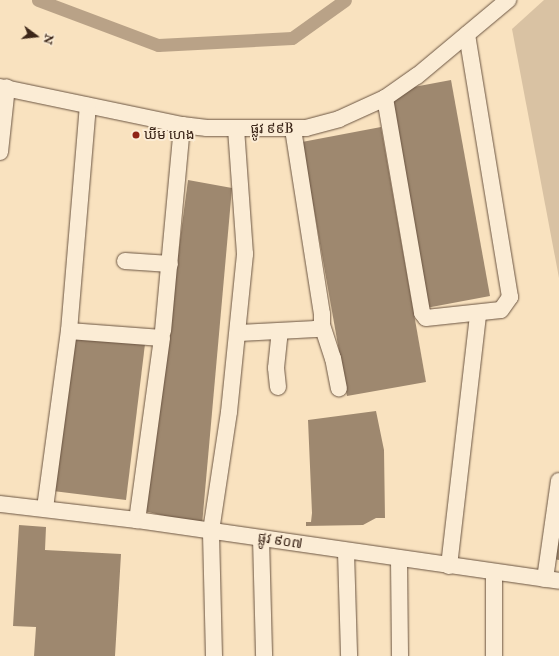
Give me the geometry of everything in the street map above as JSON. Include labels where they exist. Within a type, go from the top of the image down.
[{"type":"street","name":"ផ្លូវ ៩៩B","points":[[3,87],[182,125],[236,129],[306,128],[339,119],[385,98],[417,76],[508,0]]},
{"type":"street","points":[[385,98],[422,313],[426,318],[478,314],[501,310],[510,296],[467,35]]},
{"type":"street","points":[[0,152],[3,87]]},
{"type":"street","points":[[44,508],[69,331],[88,106]]},
{"type":"street","points":[[163,331],[182,125]]},
{"type":"street","points":[[293,128],[322,314],[322,325],[333,358],[339,388]]},
{"type":"street","points":[[214,656],[211,531],[238,333],[245,254],[236,129]]},
{"type":"street","points":[[125,261],[170,264]]},
{"type":"street","points":[[449,566],[478,314]]},
{"type":"street","points":[[238,333],[316,329],[322,325]]},
{"type":"street","points":[[69,331],[162,338],[137,520]]},
{"type":"street","points":[[278,387],[276,368],[280,331]]},
{"type":"street","points":[[552,580],[559,481]]},
{"type":"street","name":"ផ្លូវ ៩០៧","points":[[0,504],[137,520],[346,552],[552,580]]},
{"type":"street","points":[[261,538],[264,656]]},
{"type":"street","points":[[346,552],[349,656]]},
{"type":"street","points":[[399,559],[400,656]]},
{"type":"street","points":[[494,572],[494,656]]},
{"type":"shaded area","points":[[544,0],[559,0],[559,278],[512,29]]},
{"type":"building","points":[[451,80],[490,296],[426,308],[387,92]]},
{"type":"building","points":[[381,127],[426,382],[347,396],[302,142]]},
{"type":"building","points":[[188,180],[232,188],[202,525],[144,511]]},
{"type":"building","points":[[72,335],[145,344],[126,500],[53,491]]},
{"type":"building","points":[[376,411],[384,450],[385,518],[376,518],[363,525],[306,526],[306,522],[311,522],[312,513],[308,420]]},
{"type":"building","points":[[19,525],[46,527],[45,550],[121,554],[115,656],[34,656],[36,627],[13,626]]},
{"type":"building","points":[[559,531],[559,560],[554,559]]},
{"type":"waterway","points":[[38,0],[158,45],[292,38],[345,0]]},
{"type":"place","name":"ឃីម ហេង","points":[[136,135]]}]
